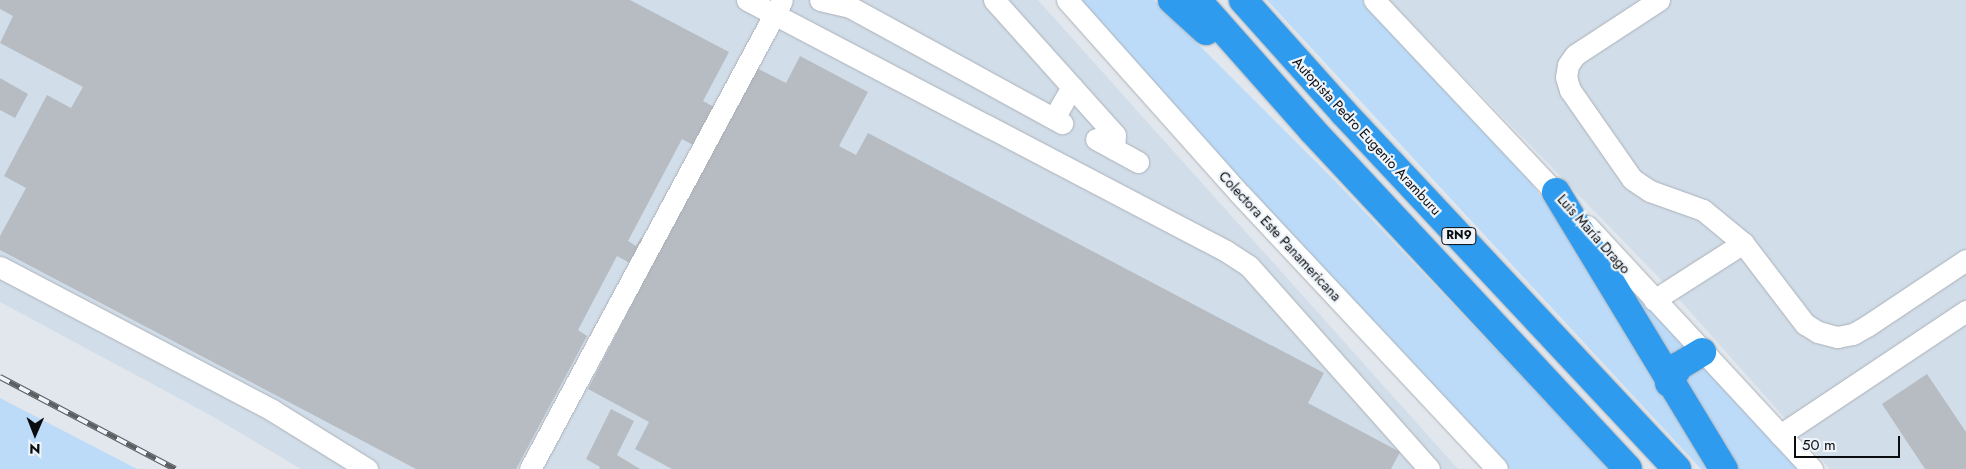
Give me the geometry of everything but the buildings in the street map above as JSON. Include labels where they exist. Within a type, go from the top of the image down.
[{"type":"highway","points":[[1172,0],[1312,130]]},
{"type":"highway","name":"RN9","points":[[1197,0],[1312,130],[1628,469]]},
{"type":"highway","name":"Autopista Pedro Eugenio Aramburu","points":[[1243,0],[1343,112],[1677,469]]},
{"type":"highway","points":[[1556,192],[1670,383],[1724,469]]},
{"type":"highway","points":[[1670,383],[1679,366],[1702,352]]},
{"type":"street","points":[[748,0],[778,7],[1241,261],[1429,469]]},
{"type":"street","points":[[820,0],[852,4],[1058,121],[1072,87]]},
{"type":"street","points":[[994,0],[1115,135],[1105,144],[1138,162]]},
{"type":"street","name":"Colectora Este Panamericana","points":[[1067,0],[1240,194],[1497,469]]},
{"type":"street","name":"Luis María Drago","points":[[1374,0],[1556,192],[1812,469]]},
{"type":"street","points":[[1658,0],[1575,55],[1568,65],[1566,77],[1570,90],[1632,179],[1650,191],[1703,210],[1743,243],[1805,324],[1818,332],[1837,336],[1853,334],[1966,260]]},
{"type":"street","points":[[530,469],[778,7]]},
{"type":"street","points":[[1654,300],[1743,243]]},
{"type":"street","points":[[0,267],[272,410],[367,469]]},
{"type":"street","points":[[1780,435],[1966,311]]},
{"type":"shaded area","points":[[0,0],[1038,0],[1458,469],[301,469],[210,415],[0,302]]},
{"type":"shaded area","points":[[1075,0],[1154,0],[1336,182],[1610,469],[1509,469],[1122,54]]},
{"type":"shaded area","points":[[1267,0],[1363,0],[1525,174],[1559,222],[1652,380],[1718,469],[1701,469]]},
{"type":"shaded area","points":[[1389,0],[1966,0],[1966,469],[1830,469],[1670,289]]},
{"type":"shaded area","points":[[1593,248],[1688,348],[1663,368]]},
{"type":"shaded area","points":[[1691,366],[1704,367],[1801,469],[1731,469],[1682,373]]},
{"type":"shaded area","points":[[0,398],[137,469],[0,469]]},
{"type":"railway","points":[[0,377],[175,469]]}]
